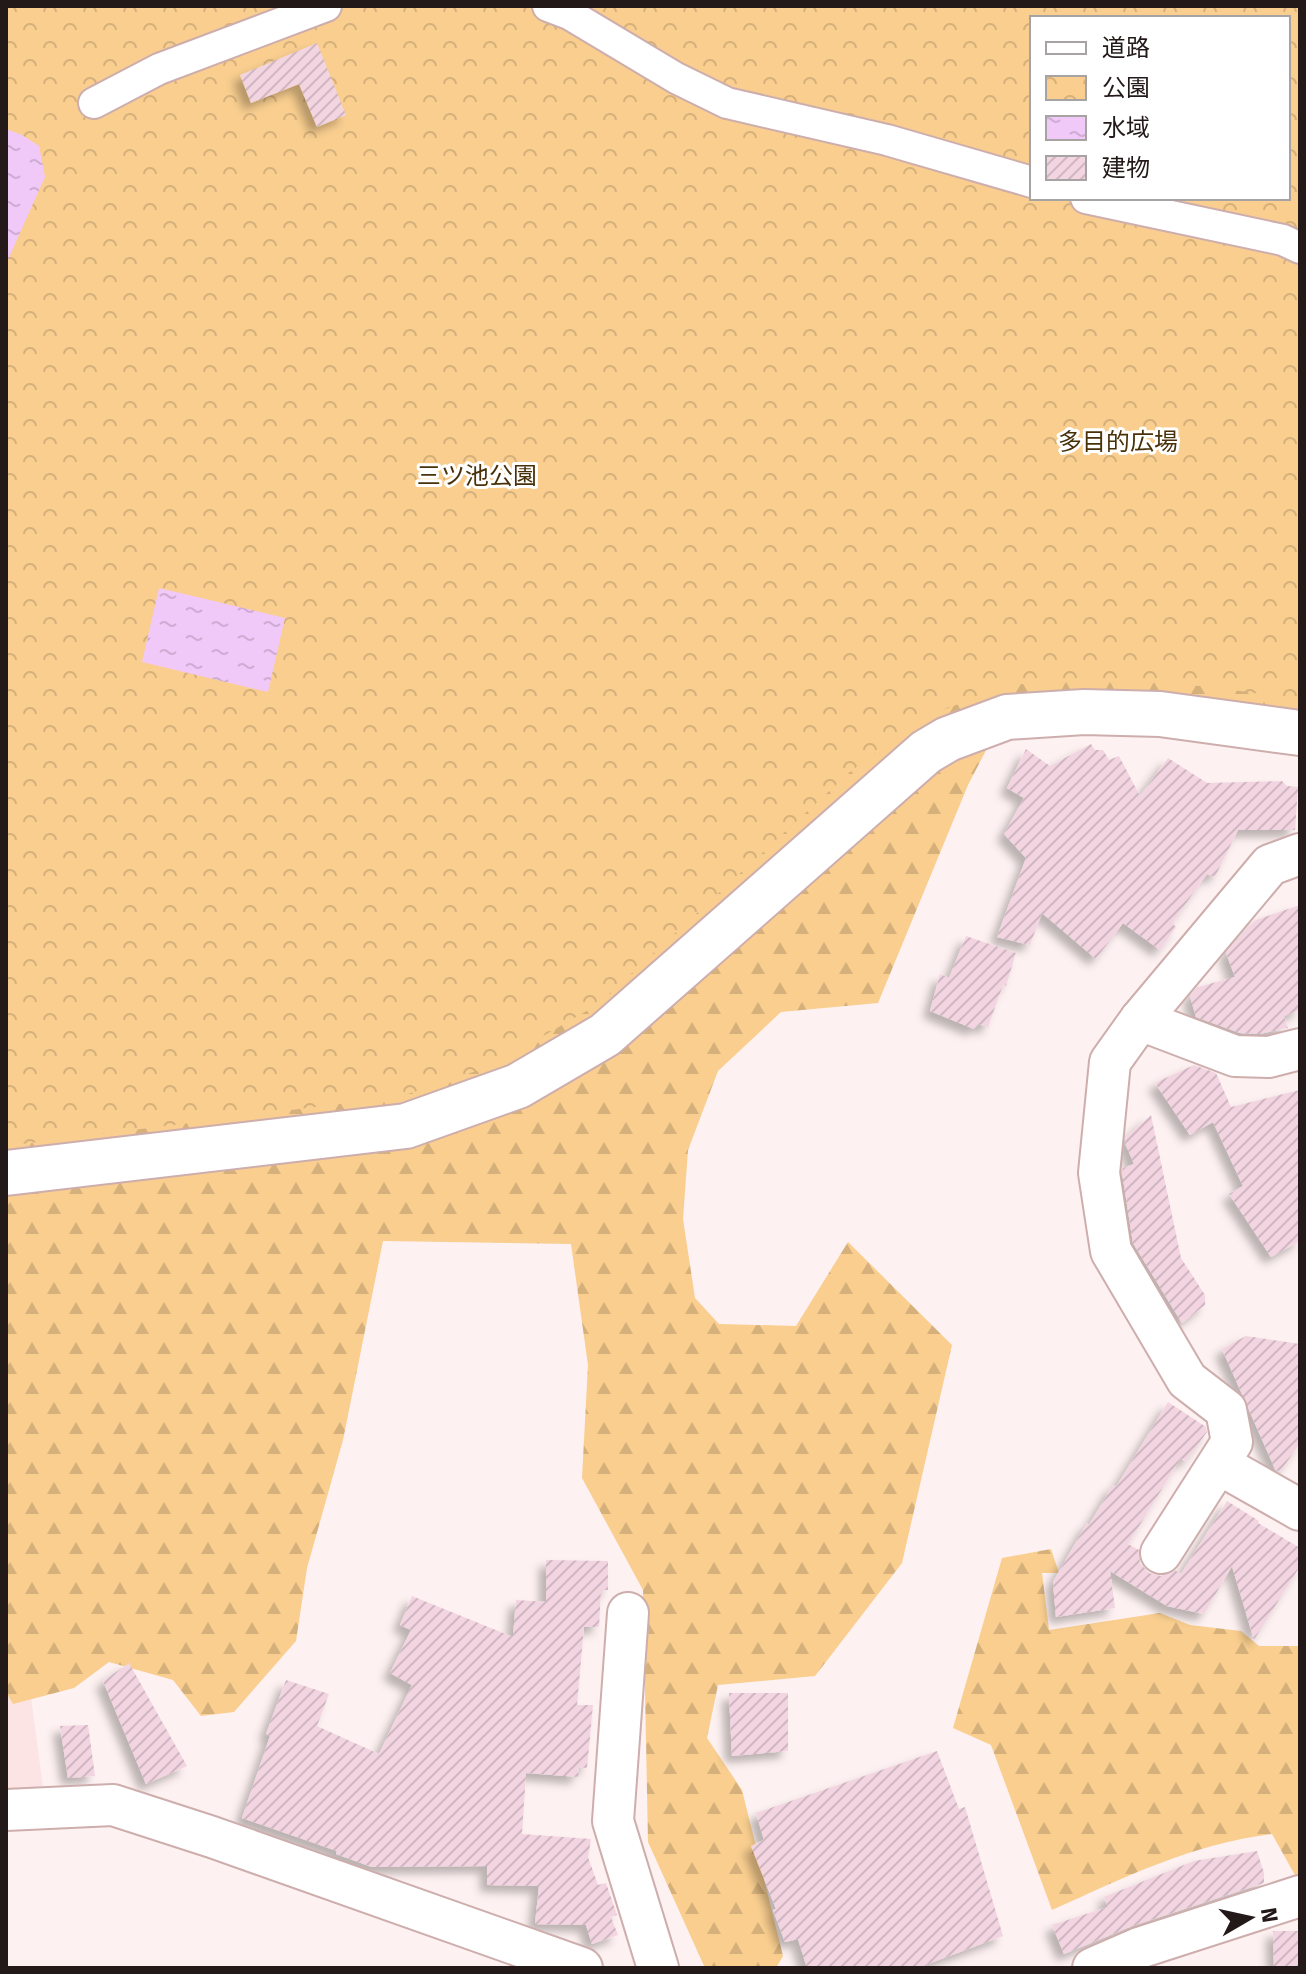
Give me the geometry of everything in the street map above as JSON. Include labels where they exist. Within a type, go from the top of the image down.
[{"type":"street","points":[[94,103],[159,69],[326,6]]},
{"type":"street","points":[[548,6],[569,14],[676,78],[727,103],[887,140],[1030,181]]},
{"type":"street","points":[[1095,200],[1283,240],[1300,248]]},
{"type":"street","points":[[6,1173],[406,1126],[518,1086],[605,1035],[926,752],[948,739],[1007,717],[1084,712],[1160,714],[1300,733]]},
{"type":"street","points":[[1161,1553],[1232,1442],[1226,1410],[1187,1380],[1111,1251],[1099,1173],[1110,1062],[1140,1020],[1270,865],[1300,854]]},
{"type":"street","points":[[1140,1020],[1235,1056],[1269,1057],[1300,1049]]},
{"type":"street","points":[[1219,1464],[1300,1510]]},
{"type":"street","points":[[628,1613],[613,1821],[658,1968]]},
{"type":"street","points":[[6,1810],[113,1805],[582,1968]]},
{"type":"street","points":[[1093,1968],[1139,1948],[1300,1896]]},
{"type":"shaded area","points":[[6,1511],[43,1787],[6,1791]]},
{"type":"green space","name":"三ツ池公園","points":[[6,6],[1300,6],[1300,700],[1212,687],[1098,678],[1010,685],[921,718],[850,772],[597,1005],[491,1066],[402,1096],[6,1146]]},
{"type":"green space","points":[[344,544],[1300,665],[1300,713],[1009,706],[968,785],[878,1003],[781,1012],[718,1071],[688,1150],[683,1219],[695,1298],[719,1324],[796,1326],[848,1242],[952,1345],[902,1563],[815,1676],[718,1685],[707,1738],[742,1790],[783,1956],[776,1968],[705,1968],[648,1842],[643,1590],[582,1478],[588,1365],[571,1244],[383,1241],[343,1440],[307,1568],[296,1641],[234,1712],[201,1716],[173,1680],[109,1662],[74,1688],[13,1704],[6,1692],[6,734]]},
{"type":"green space","points":[[1051,1549],[1059,1573],[1042,1573],[1049,1630],[1160,1613],[1190,1625],[1241,1631],[1259,1646],[1300,1646],[1300,1876],[1296,1877],[1272,1834],[1214,1845],[1186,1854],[1052,1910],[991,1745],[953,1728],[1002,1558]]},
{"type":"water","points":[[6,129],[39,146],[45,177],[6,264]]},
{"type":"water","points":[[159,588],[285,618],[268,692],[142,662]]},
{"type":"building","points":[[317,43],[346,115],[317,127],[299,84],[251,103],[240,75]]},
{"type":"building","points":[[1091,744],[1095,750],[1103,750],[1109,760],[1119,756],[1140,796],[1168,758],[1207,783],[1282,781],[1287,786],[1298,787],[1295,830],[1238,830],[1215,877],[1207,874],[1172,923],[1176,927],[1160,950],[1123,923],[1096,959],[1042,913],[1030,945],[997,937],[1026,858],[1004,834],[1024,798],[1007,788],[1026,749],[1050,766]]},
{"type":"building","points":[[1300,905],[1300,1010],[1284,1016],[1288,1028],[1259,1034],[1240,1033],[1196,1017],[1190,996],[1198,987],[1235,977],[1226,953],[1249,926],[1256,920]]},
{"type":"building","points":[[966,936],[1016,953],[988,1027],[978,1024],[974,1029],[930,1011],[940,974],[949,978]]},
{"type":"building","points":[[1194,1065],[1216,1073],[1231,1107],[1300,1090],[1300,1241],[1271,1257],[1229,1194],[1243,1186],[1213,1122],[1190,1135],[1155,1083]]},
{"type":"building","points":[[1151,1115],[1181,1258],[1205,1295],[1205,1305],[1182,1323],[1133,1243],[1122,1172],[1123,1168],[1134,1164],[1125,1143],[1126,1137]]},
{"type":"building","points":[[1246,1336],[1300,1344],[1300,1443],[1280,1472],[1275,1469],[1222,1349]]},
{"type":"building","points":[[1168,1402],[1206,1427],[1207,1432],[1185,1462],[1181,1458],[1128,1544],[1139,1550],[1140,1563],[1149,1573],[1161,1576],[1175,1570],[1181,1574],[1227,1501],[1300,1548],[1300,1566],[1254,1640],[1232,1566],[1204,1614],[1167,1606],[1110,1571],[1115,1608],[1056,1617],[1053,1582],[1087,1523],[1089,1525],[1113,1485],[1116,1487]]},
{"type":"building","points":[[546,1560],[608,1561],[608,1590],[601,1590],[599,1627],[584,1627],[577,1705],[593,1705],[587,1768],[578,1767],[579,1777],[526,1773],[522,1834],[591,1839],[588,1857],[598,1885],[606,1883],[617,1915],[611,1917],[618,1935],[592,1944],[586,1925],[535,1924],[539,1886],[487,1885],[487,1866],[372,1867],[336,1854],[337,1851],[242,1818],[270,1736],[266,1734],[286,1680],[329,1694],[317,1726],[379,1754],[412,1685],[390,1673],[411,1630],[400,1625],[412,1596],[513,1637],[516,1600],[546,1602]]},
{"type":"building","points":[[129,1663],[187,1766],[146,1784],[103,1681]]},
{"type":"building","points":[[729,1693],[788,1693],[788,1751],[732,1756]]},
{"type":"building","points":[[88,1725],[95,1776],[68,1778],[60,1726]]},
{"type":"building","points":[[937,1751],[959,1809],[965,1807],[1003,1936],[917,1968],[807,1968],[798,1939],[785,1942],[773,1910],[776,1909],[751,1846],[764,1840],[756,1813]]},
{"type":"building","points":[[1257,1851],[1264,1883],[1132,1926],[1064,1954],[1052,1925],[1108,1907],[1104,1897],[1194,1861]]},
{"type":"building","points":[[1273,1931],[1300,1931],[1300,1968],[1274,1968]]},
{"type":"park label","name":"多目的広場","points":[[1118,442]]}]
